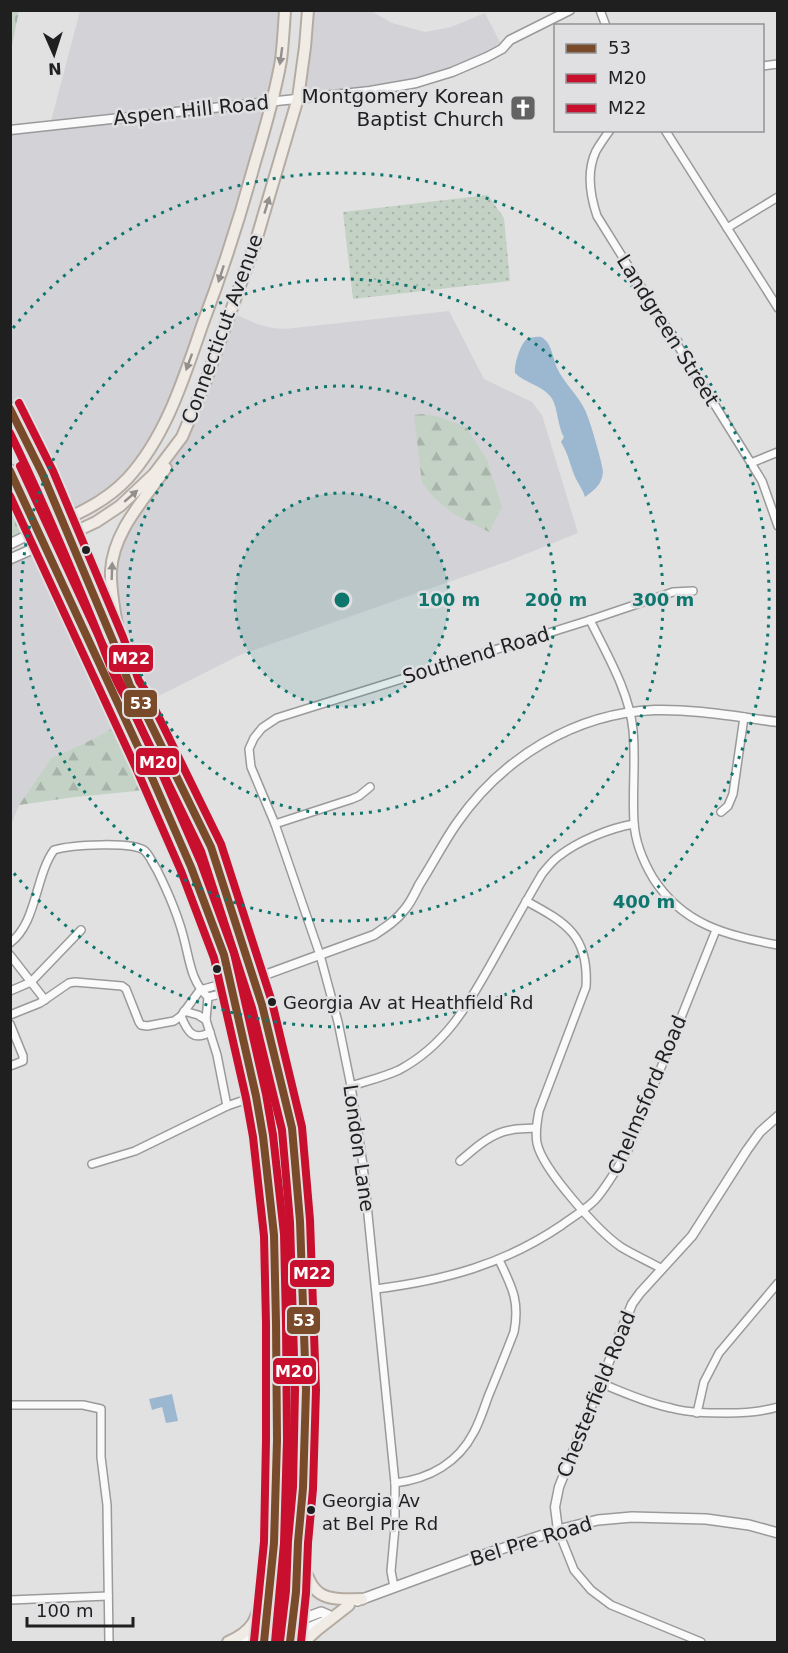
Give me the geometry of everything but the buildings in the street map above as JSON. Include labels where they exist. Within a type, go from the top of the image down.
[{"type":"main road","name":"Connecticut Avenue","points":[[10,544],[63,521],[100,501],[127,479],[150,450],[160,432],[187,368],[242,210],[273,101],[281,60],[285,10]]},
{"type":"main road","name":"Connecticut Avenue","points":[[10,559],[96,522],[120,506],[148,480],[182,437],[205,383],[255,244],[298,98],[308,10]]},
{"type":"main road","points":[[10,408],[63,521],[130,686],[211,847],[254,978],[292,1128],[300,1221],[306,1390],[303,1488],[296,1592],[290,1639]]},
{"type":"main road","points":[[124,671],[112,590],[111,570],[116,549],[123,531],[170,461],[182,437]]},
{"type":"main road","points":[[10,470],[146,764],[190,867],[224,955],[256,1096],[263,1136],[274,1235],[276,1323],[277,1440],[274,1547],[265,1638]]},
{"type":"main road","name":"Bel Pre Road","points":[[275,1642],[290,1639],[325,1621],[328,1615],[362,1599],[471,1559],[558,1530],[598,1520],[642,1517],[706,1519],[749,1525],[777,1533]]},
{"type":"main road","points":[[298,1542],[307,1577],[320,1594],[337,1599],[362,1599]]},
{"type":"main road","points":[[228,1642],[240,1637],[256,1620],[274,1547]]},
{"type":"main road","points":[[304,1642],[349,1605]]},
{"type":"main road","name":"Bel Pre Road","points":[[241,1642],[265,1638],[293,1623],[321,1612],[328,1615]]},
{"type":"street","name":"Aspen Hill Road","points":[[10,130],[370,91],[416,83],[452,72],[487,57],[503,48],[510,40],[570,10]]},
{"type":"street","name":"Landgreen Street","points":[[609,132],[596,151],[590,174],[591,196],[597,216],[752,463],[762,481],[777,526]]},
{"type":"street","points":[[666,132],[777,308]]},
{"type":"street","points":[[727,228],[777,197]]},
{"type":"street","points":[[752,463],[777,452]]},
{"type":"street","name":"Southend Road","points":[[262,728],[277,718],[289,714],[673,592],[693,591]]},
{"type":"street","points":[[590,620],[626,695],[633,731],[634,824],[645,865],[662,892],[685,914],[716,930],[777,945]]},
{"type":"street","points":[[208,997],[225,993],[232,987],[254,978],[374,935],[393,922],[406,908],[456,824],[483,789],[510,764],[550,739],[591,722],[654,710],[685,710],[777,722]]},
{"type":"street","points":[[721,812],[728,806],[734,795],[744,717]]},
{"type":"street","name":"London Lane","points":[[262,728],[249,749],[251,767],[275,824],[320,955],[338,1022],[351,1086],[363,1165],[395,1483],[395,1527],[391,1571],[394,1587]]},
{"type":"street","points":[[275,824],[352,799],[370,787]]},
{"type":"street","points":[[351,1086],[399,1070],[428,1051],[450,1029],[468,1005],[542,874],[558,857],[600,834],[634,824]]},
{"type":"street","points":[[10,943],[19,936],[27,920],[44,870],[54,850],[104,845],[137,847],[147,852],[168,893],[181,926],[195,981],[208,997]]},
{"type":"street","points":[[526,901],[564,924],[580,944],[587,969],[586,987],[539,1111],[536,1128],[537,1145],[544,1163],[582,1211],[619,1245],[662,1269]]},
{"type":"street","points":[[10,991],[31,982],[81,930]]},
{"type":"street","name":"Chelmsford Road","points":[[376,1289],[416,1284],[451,1276],[499,1260],[541,1239],[594,1200],[611,1180],[628,1150],[716,930]]},
{"type":"street","points":[[10,955],[45,1000]]},
{"type":"street","points":[[10,1016],[45,1000],[69,983],[110,984],[126,989],[141,1025],[163,1024],[183,1013],[200,990],[222,984],[232,987]]},
{"type":"street","points":[[208,997],[206,1020],[227,1106]]},
{"type":"street","points":[[183,1013],[198,1015],[206,1020]]},
{"type":"street","points":[[183,1013],[186,1029],[190,1032],[196,1036],[210,1032]]},
{"type":"street","points":[[10,1024],[23,1056],[23,1061],[10,1066]]},
{"type":"street","points":[[92,1164],[135,1151],[227,1106],[256,1096]]},
{"type":"street","name":"Chesterfield Road","points":[[701,1642],[611,1605],[591,1590],[574,1569],[558,1530],[555,1507],[559,1487],[632,1304],[692,1236],[747,1150],[760,1132],[777,1116]]},
{"type":"street","points":[[460,1161],[485,1140],[499,1132],[536,1128]]},
{"type":"street","points":[[395,1483],[411,1481],[440,1470],[461,1452],[475,1432],[514,1332],[518,1315],[516,1299],[499,1260]]},
{"type":"street","points":[[697,1413],[704,1382],[719,1353],[777,1283]]},
{"type":"street","points":[[600,1383],[654,1404],[697,1413],[746,1413],[777,1407]]},
{"type":"street","points":[[10,1405],[83,1405],[101,1409],[109,1642]]},
{"type":"street","points":[[10,1600],[108,1596]]},
{"type":"shaded area","points":[[80,11],[285,11],[273,101],[172,405],[127,479],[62,521],[11,408],[10,130],[50,125]]},
{"type":"shaded area","points":[[308,11],[371,11],[392,23],[425,32],[451,27],[485,13],[503,48],[416,83],[298,98]]},
{"type":"shaded area","points":[[449,311],[484,379],[532,402],[542,415],[578,533],[506,562],[240,655],[141,705],[125,671],[112,590],[115,549],[175,453],[230,312],[257,324],[285,329]]},
{"type":"shaded area","points":[[44,544],[126,721],[51,758],[19,805],[11,825],[11,559]]},
{"type":"green space","points":[[10,11],[19,11],[11,50]]},
{"type":"green space","points":[[488,195],[504,218],[510,281],[353,299],[343,212]]},
{"type":"green space","points":[[414,415],[440,417],[466,427],[487,460],[502,507],[489,532],[454,514],[432,496],[422,483]]},
{"type":"green space","points":[[11,497],[23,524],[19,534],[11,539]]},
{"type":"green space","points":[[126,721],[157,789],[19,805],[51,758]]},
{"type":"water","points":[[542,337],[547,342],[563,379],[587,414],[603,472],[599,484],[585,497],[561,442],[564,437],[553,400],[542,389],[515,373],[516,360],[522,346],[527,339]]},
{"type":"water","points":[[172,1394],[178,1421],[166,1423],[162,1407],[152,1410],[149,1399]]},
{"type":"transit line","name":"M22","points":[[19,403],[53,471],[123,637],[139,681],[221,844],[272,1002],[302,1127],[310,1220],[316,1390],[313,1489],[301,1642]]},
{"type":"transit line","name":"53","points":[[10,409],[43,475],[130,686],[211,847],[262,1005],[292,1128],[300,1221],[306,1390],[303,1488],[290,1642]]},
{"type":"transit line","name":"M20","points":[[10,433],[63,549],[118,683],[201,851],[252,1008],[282,1130],[290,1222],[295,1390],[293,1487],[280,1641]]},
{"type":"transit line","name":"M22","points":[[20,466],[201,863],[234,953],[266,1094],[284,1234],[286,1323],[287,1440],[284,1543],[275,1642]]},
{"type":"transit line","name":"53","points":[[10,471],[146,764],[191,867],[224,955],[256,1096],[263,1136],[274,1235],[276,1323],[277,1440],[274,1543],[264,1642]]},
{"type":"transit line","name":"M20","points":[[10,496],[181,871],[214,958],[246,1098],[253,1137],[264,1236],[266,1323],[264,1542],[254,1641]]},
{"type":"place","name":"Montgomery Korean Baptist Church","points":[[523,108]]},
{"type":"place","name":"Georgia Av at Heathfield Rd","points":[[272,1002]]},
{"type":"place","name":"Georgia Av at Bel Pre Rd","points":[[311,1510]]}]
